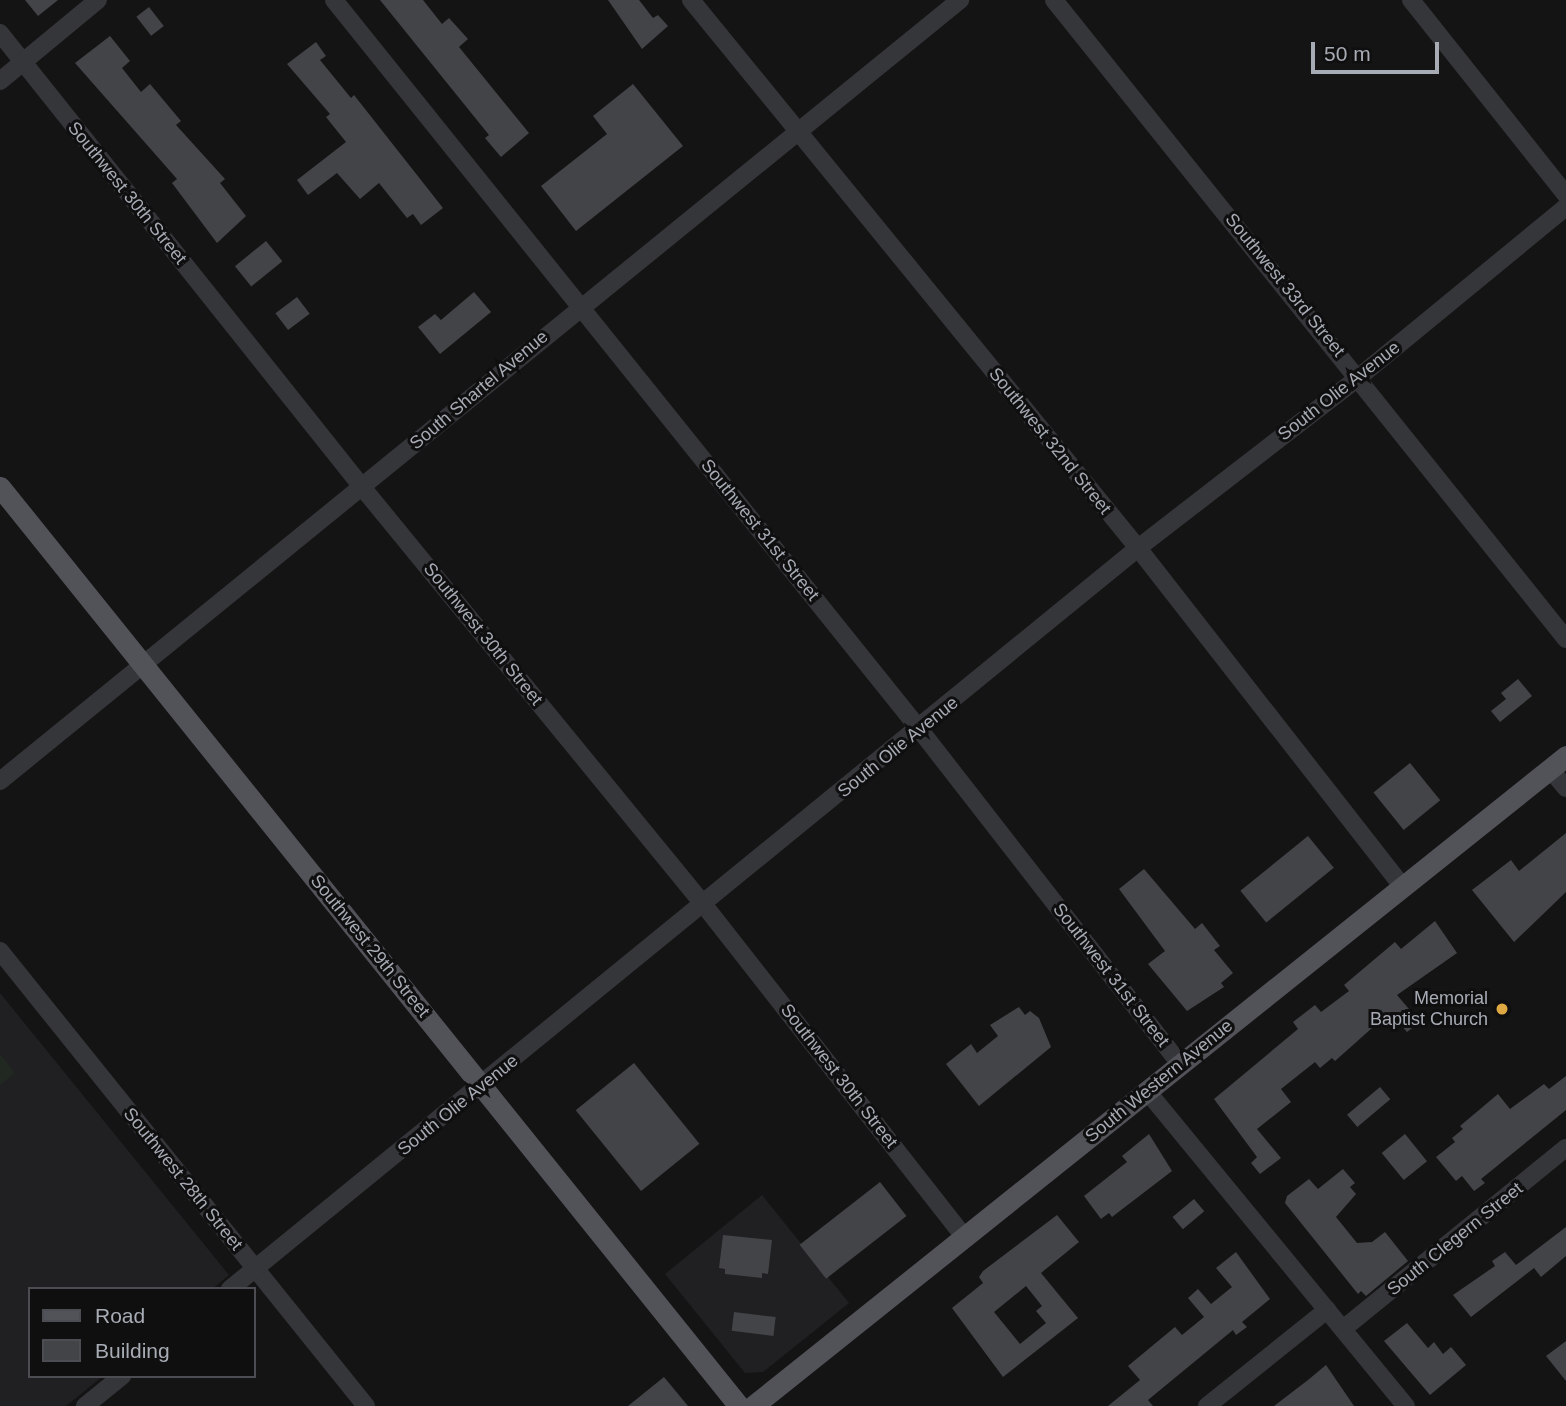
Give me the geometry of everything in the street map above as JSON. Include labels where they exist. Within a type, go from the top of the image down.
[{"type":"main road","name":"Southwest 29th Street","points":[[0,487],[739,1406]]},
{"type":"main road","name":"South Western Avenue","points":[[753,1406],[1558,763]]},
{"type":"street","points":[[0,81],[98,0]]},
{"type":"street","name":"Southwest 31st Street","points":[[334,0],[920,730],[1180,1064]]},
{"type":"street","name":"Southwest 32nd Street","points":[[691,0],[1138,548],[1403,887]]},
{"type":"street","name":"South Shartel Avenue","points":[[0,781],[581,305],[960,0]]},
{"type":"street","name":"Southwest 33rd Street","points":[[1054,0],[1360,377],[1566,639]]},
{"type":"street","points":[[1411,0],[1566,195]]},
{"type":"street","name":"Southwest 30th Street","points":[[0,33],[362,487],[704,905],[964,1237]]},
{"type":"street","name":"South Olie Avenue","points":[[232,1287],[920,730],[1138,548],[1360,377],[1566,207]]},
{"type":"street","points":[[1558,763],[1566,788]]},
{"type":"street","name":"Southwest 28th Street","points":[[0,951],[366,1406]]},
{"type":"street","points":[[1147,1091],[1406,1406]]},
{"type":"street","name":"South Clegern Street","points":[[1343,1329],[1566,1148]]},
{"type":"street","points":[[1207,1406],[1327,1310]]},
{"type":"street","points":[[85,1406],[120,1378]]},
{"type":"shaded area","points":[[0,993],[229,1275],[214,1287],[28,1287],[28,1378],[101,1378],[66,1406],[0,1406]]},
{"type":"shaded area","points":[[0,1054],[15,1073],[0,1085]]},
{"type":"shaded area","points":[[762,1195],[849,1303],[763,1372],[745,1373],[665,1274]]},
{"type":"building","points":[[25,0],[58,0],[38,16]]},
{"type":"building","points":[[380,0],[423,0],[442,24],[449,18],[468,39],[459,47],[529,133],[501,157],[485,138],[489,135]]},
{"type":"building","points":[[608,0],[639,0],[653,18],[658,15],[668,26],[642,49]]},
{"type":"building","points":[[149,7],[164,26],[151,36],[136,17]]},
{"type":"building","points":[[110,36],[130,61],[122,68],[141,92],[150,84],[181,121],[176,125],[225,179],[220,183],[246,216],[217,243],[172,183],[177,179],[75,63]]},
{"type":"building","points":[[316,42],[326,56],[320,60],[351,98],[354,95],[443,208],[421,225],[413,214],[407,218],[379,183],[360,199],[337,173],[308,195],[297,180],[346,142],[326,117],[330,114],[287,64]]},
{"type":"building","points":[[633,84],[683,146],[576,231],[541,186],[607,134],[593,116]]},
{"type":"building","points":[[266,241],[282,261],[251,286],[235,266]]},
{"type":"building","points":[[474,292],[491,312],[440,354],[418,327],[435,314],[441,320]]},
{"type":"building","points":[[297,297],[310,314],[288,330],[275,313]]},
{"type":"building","points":[[1518,679],[1532,696],[1500,722],[1491,711],[1506,699],[1501,693]]},
{"type":"building","points":[[1410,763],[1440,800],[1404,830],[1373,793]]},
{"type":"building","points":[[1566,833],[1566,892],[1514,942],[1472,890],[1511,860],[1519,871]]},
{"type":"building","points":[[1308,836],[1334,868],[1266,923],[1240,891]]},
{"type":"building","points":[[1144,869],[1195,929],[1202,923],[1220,946],[1214,950],[1233,973],[1221,983],[1224,987],[1187,1011],[1148,964],[1165,951],[1119,889]]},
{"type":"building","points":[[1435,921],[1457,953],[1397,995],[1420,1022],[1407,1032],[1390,1012],[1335,1061],[1332,1058],[1320,1068],[1315,1062],[1281,1089],[1291,1102],[1257,1129],[1281,1158],[1260,1174],[1251,1163],[1257,1157],[1214,1099],[1298,1029],[1293,1022],[1315,1005],[1321,1012],[1349,991],[1344,985],[1395,942],[1401,949]]},
{"type":"building","points":[[1019,1007],[1025,1015],[1030,1011],[1039,1018],[1051,1047],[979,1106],[946,1064],[971,1044],[977,1053],[998,1036],[990,1025]]},
{"type":"building","points":[[634,1063],[699,1144],[641,1191],[576,1110]]},
{"type":"building","points":[[1566,1076],[1566,1110],[1481,1179],[1485,1183],[1474,1191],[1462,1176],[1456,1181],[1436,1157],[1455,1142],[1452,1138],[1463,1129],[1460,1126],[1498,1094],[1510,1109],[1544,1084],[1549,1089]]},
{"type":"building","points":[[1380,1087],[1390,1099],[1357,1127],[1347,1115]]},
{"type":"building","points":[[1149,1134],[1172,1171],[1112,1217],[1109,1213],[1101,1219],[1084,1196],[1127,1162],[1122,1156]]},
{"type":"building","points":[[1405,1134],[1427,1161],[1404,1180],[1382,1153]]},
{"type":"building","points":[[1343,1169],[1355,1183],[1350,1187],[1356,1194],[1336,1217],[1357,1243],[1372,1242],[1385,1232],[1408,1261],[1366,1296],[1361,1291],[1358,1294],[1285,1203],[1287,1196],[1309,1179],[1318,1189]]},
{"type":"building","points":[[880,1182],[906,1216],[826,1279],[800,1245]]},
{"type":"building","points":[[1194,1199],[1204,1211],[1183,1229],[1173,1217]]},
{"type":"building","points":[[1057,1215],[1079,1242],[1041,1273],[1078,1318],[1003,1377],[952,1308],[983,1283],[979,1277],[983,1271]],"holes":[[[1026,1286],[1042,1306],[1036,1311],[1046,1323],[1020,1344],[994,1312]]]},
{"type":"building","points":[[1566,1227],[1566,1256],[1541,1277],[1534,1268],[1471,1317],[1453,1295],[1495,1266],[1492,1261],[1505,1252],[1516,1265]]},
{"type":"building","points":[[723,1235],[772,1240],[768,1274],[762,1273],[762,1278],[725,1274],[725,1269],[719,1268]]},
{"type":"building","points":[[1236,1252],[1270,1299],[1242,1322],[1247,1327],[1236,1335],[1233,1330],[1148,1400],[1153,1406],[1108,1406],[1140,1380],[1128,1366],[1175,1327],[1182,1335],[1204,1317],[1188,1298],[1198,1289],[1211,1304],[1232,1287],[1216,1268]]},
{"type":"building","points":[[734,1312],[776,1317],[773,1336],[732,1331]]},
{"type":"building","points":[[1407,1323],[1428,1348],[1434,1342],[1443,1354],[1451,1347],[1466,1365],[1430,1395],[1384,1341]]},
{"type":"building","points":[[1566,1341],[1566,1381],[1546,1356]]},
{"type":"building","points":[[1326,1365],[1354,1406],[1274,1406],[1308,1380]]},
{"type":"building","points":[[664,1377],[688,1406],[628,1406]]},
{"type":"place","name":"Memorial Baptist Church","points":[[1502,1009]]}]
